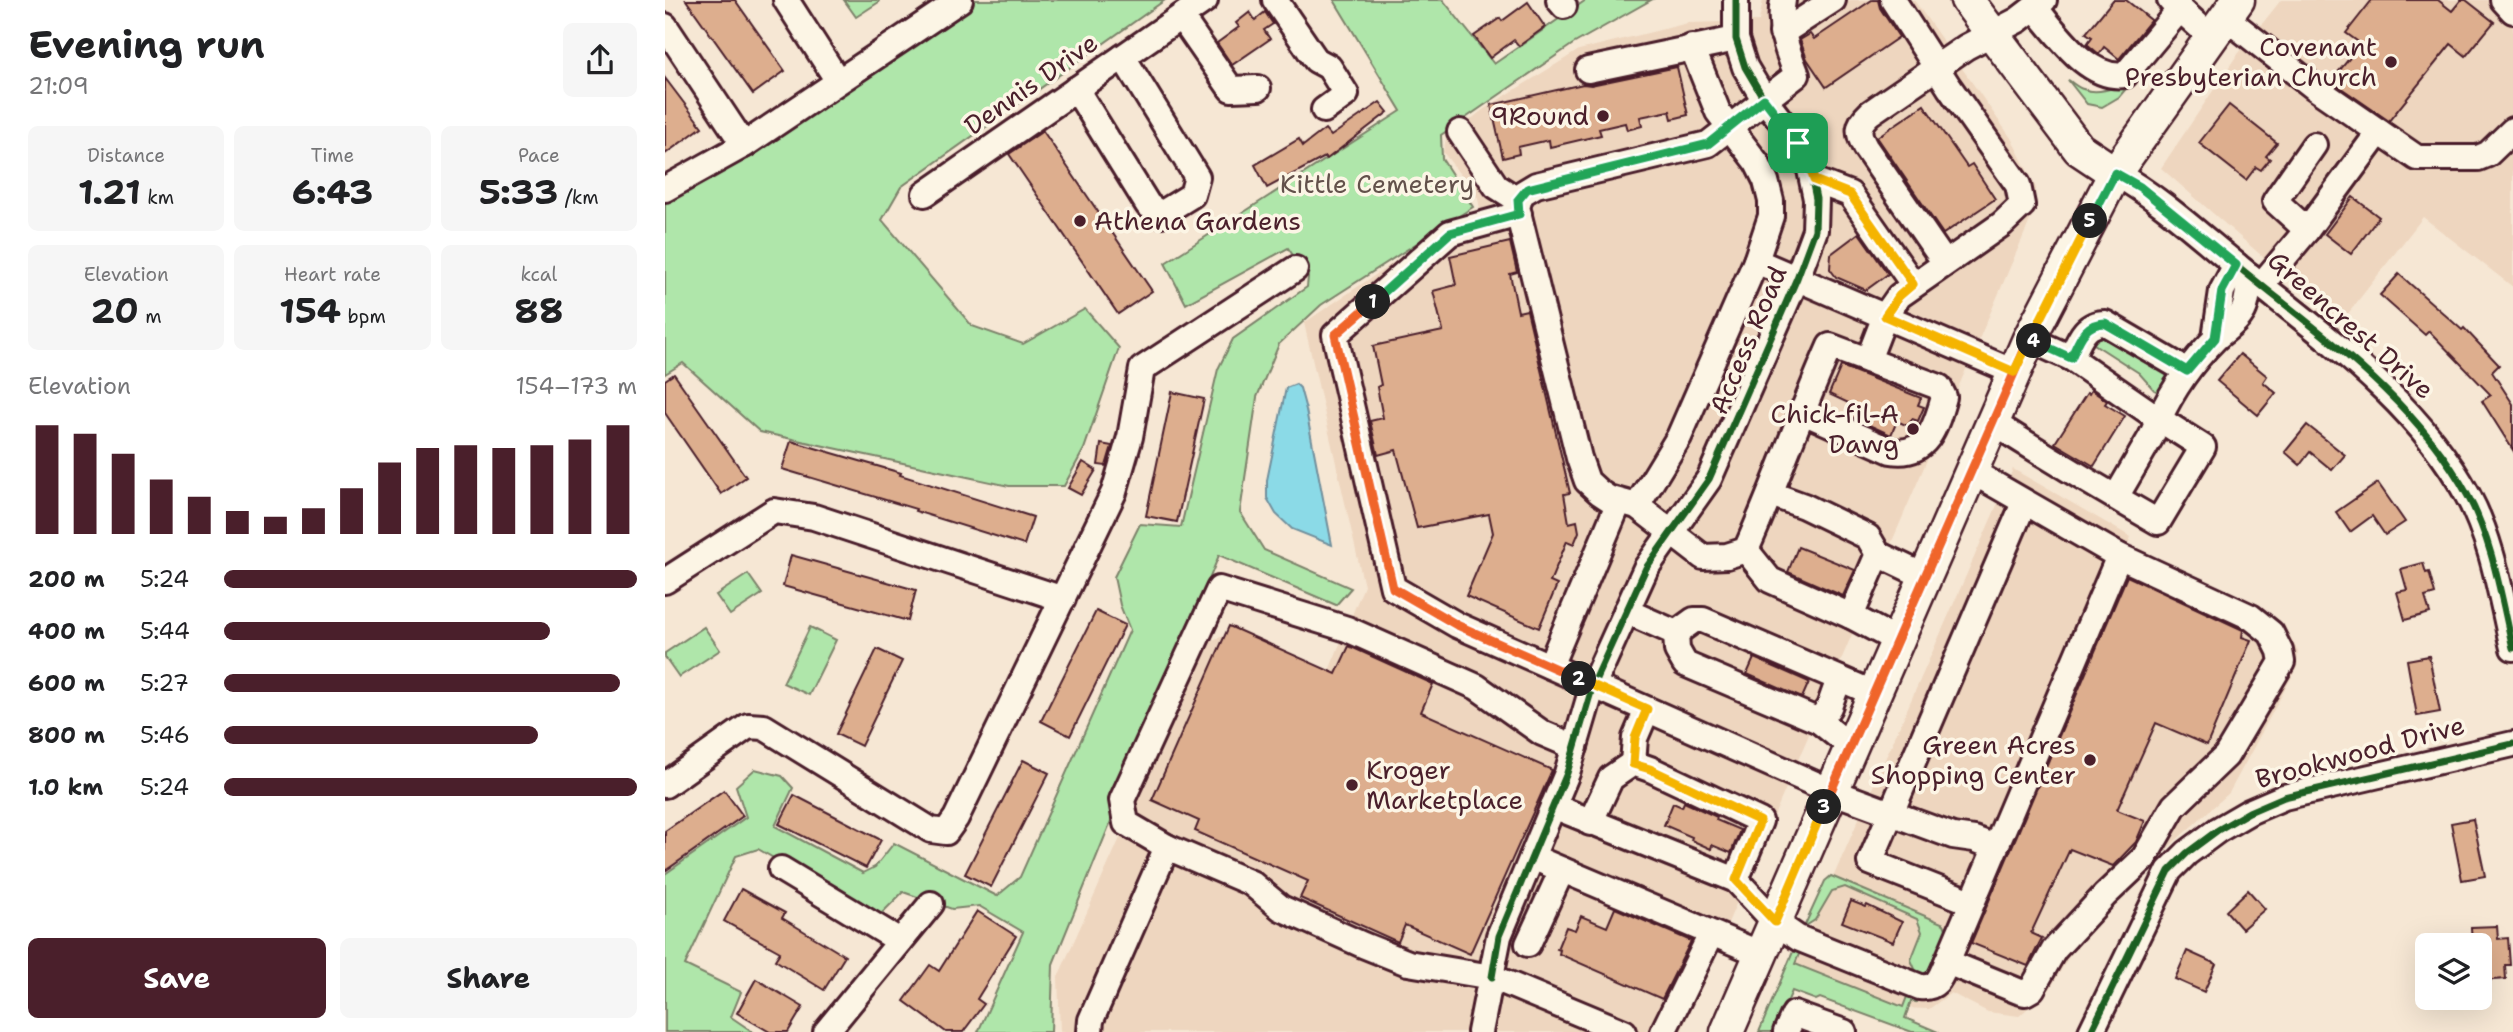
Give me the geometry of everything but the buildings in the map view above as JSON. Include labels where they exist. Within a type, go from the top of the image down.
[{"type":"main road","points":[[1967,0],[2079,149],[2115,173]]},
{"type":"main road","points":[[1727,1032],[2029,339],[2115,173],[2225,18]]},
{"type":"street","points":[[786,0],[838,81]]},
{"type":"street","points":[[665,189],[744,145],[838,81],[930,8],[960,0]]},
{"type":"street","name":"Dennis Drive","points":[[925,194],[1205,0]]},
{"type":"street","points":[[1275,0],[1316,60],[1329,67],[1346,94],[1324,110]]},
{"type":"street","name":"Access Road","points":[[1480,1032],[1499,936],[1553,806],[1575,747],[1593,685],[1646,568],[1709,479],[1797,278],[1815,230],[1814,180],[1808,160],[1764,99],[1745,67],[1737,39],[1736,0]]},
{"type":"street","points":[[1783,0],[1782,33],[1797,75],[1708,144],[1527,189],[1518,207],[1450,233],[1335,335],[1393,588],[1457,625],[1831,791],[1953,836],[1974,839],[1995,847]]},
{"type":"street","points":[[1782,33],[1833,0]]},
{"type":"street","points":[[1868,360],[1885,316],[1899,296],[2013,216],[2022,205],[2018,185],[1893,0]]},
{"type":"street","points":[[2503,0],[2513,11]]},
{"type":"street","points":[[1945,263],[1865,147],[1859,136],[1861,121],[1966,47],[2018,20],[2039,4],[2071,50],[2097,72],[2112,77],[2125,75],[2175,5],[2225,18],[2314,87],[2417,159],[2478,159],[2488,154],[2513,130]]},
{"type":"street","points":[[1181,17],[1231,89],[1258,88]]},
{"type":"street","points":[[665,26],[744,145]]},
{"type":"street","points":[[1588,69],[1737,39]]},
{"type":"street","points":[[1550,666],[1628,504],[1679,437],[1756,261],[1771,216],[1769,189],[1757,163],[1728,127],[1713,102],[1692,47]]},
{"type":"street","points":[[1076,89],[1149,205],[1161,214],[1192,195],[1197,177],[1123,57]]},
{"type":"street","points":[[1459,131],[1496,186],[1518,207],[1587,481],[1599,492],[1628,504],[1671,531],[1703,557],[1727,556],[1746,550],[1771,494],[1801,411],[1830,346],[1939,387],[1944,397],[1926,442],[1921,447],[1903,453],[1891,451],[1801,411]]},
{"type":"street","points":[[2116,497],[2151,437],[2169,397],[2215,338],[2231,327],[2244,311],[2249,276],[2307,230],[2379,132]]},
{"type":"street","points":[[2307,230],[2274,201],[2314,145]]},
{"type":"street","name":"Greencrest Drive","points":[[2115,173],[2140,187],[2249,276],[2392,397],[2422,427],[2468,496],[2486,539],[2513,648]]},
{"type":"street","points":[[1814,180],[1850,194],[1913,284]]},
{"type":"street","points":[[1756,261],[2014,372]]},
{"type":"street","points":[[665,785],[748,726],[756,725],[764,727],[931,830],[946,832],[956,818],[1114,492],[1123,467],[1142,369],[1295,270]]},
{"type":"street","points":[[2071,358],[2086,329],[2091,324],[2105,323],[2187,371]]},
{"type":"street","points":[[1992,422],[2158,523],[2203,447],[2071,358],[2029,339]]},
{"type":"street","points":[[1947,962],[2018,992],[2025,993],[2032,989],[2054,950],[2144,858],[2174,806],[2225,756],[2282,662],[2271,633],[2251,617],[2119,556],[1971,471]]},
{"type":"street","points":[[1771,494],[1804,506],[1868,537],[1878,554],[1924,576]]},
{"type":"street","points":[[1971,902],[1870,862],[2024,503]]},
{"type":"street","points":[[665,581],[774,511],[814,517],[1063,599]]},
{"type":"street","points":[[1746,550],[1770,580],[1851,616],[1896,640]]},
{"type":"street","points":[[1851,616],[1878,554]]},
{"type":"street","points":[[1553,806],[1736,880],[1775,922],[1798,938],[1920,988],[1929,988],[1937,983],[1947,962],[2119,556]]},
{"type":"street","points":[[1575,747],[1542,733],[1477,687],[1347,629],[1219,589],[1122,800],[1126,822],[1167,847],[1251,883],[1281,908],[1408,963],[1492,976],[1624,1032]]},
{"type":"street","points":[[1626,611],[1677,633]]},
{"type":"street","points":[[1677,633],[1694,620],[1703,620],[1873,693]]},
{"type":"street","points":[[1677,633],[1677,650],[1685,664],[1819,721],[1850,746]]},
{"type":"street","points":[[1819,721],[1829,707],[1839,679]]},
{"type":"street","points":[[1633,764],[1635,738],[1647,709]]},
{"type":"street","name":"Brookwood Drive","points":[[2091,1032],[2164,880],[2186,853],[2218,830],[2249,812],[2284,797],[2513,744]]},
{"type":"street","points":[[1590,822],[1611,778],[1633,764],[1650,769],[1760,821],[1736,880]]},
{"type":"street","points":[[1090,1032],[1091,1020],[1167,847]]},
{"type":"street","points":[[1532,857],[1761,954]]},
{"type":"street","points":[[781,869],[900,941]]},
{"type":"street","points":[[1528,944],[1562,870]]},
{"type":"street","points":[[826,1032],[931,904]]},
{"type":"street","points":[[1663,1032],[1711,934]]},
{"type":"street","points":[[1786,1032],[1794,1014],[1844,1032]]},
{"type":"shaded area","points":[[1763,0],[1914,0],[2011,138],[2036,188],[2033,213],[2026,230],[1681,1032],[1060,1032],[1058,977],[1208,641],[1234,633],[1328,673],[1364,586],[1304,323],[1451,224],[1481,216],[1478,198],[1443,152],[1446,139],[1484,109],[1579,50],[1688,23],[1759,21]]},
{"type":"shaded area","points":[[2281,0],[2513,0],[2513,287],[2423,217],[2340,324],[2161,168],[2235,58]]},
{"type":"shaded area","points":[[2013,469],[2131,537],[2125,551],[2284,625],[2298,652],[2297,667],[2229,793],[2174,842],[2078,941],[2050,989],[2019,1016],[1988,1012],[1951,993],[1929,1009],[1902,1008],[1794,966]]},
{"type":"green space","points":[[844,0],[878,0],[879,2],[856,17]]},
{"type":"green space","points":[[957,0],[1165,0],[901,187],[882,220],[972,326],[1023,344],[1085,309],[1119,348],[1084,449],[1064,486],[1009,486],[760,432],[683,363],[665,374],[665,195]]},
{"type":"green space","name":"Kittle Cemetery","points":[[1334,0],[1443,0],[1494,64],[1586,0],[1651,0],[1573,44],[1441,135],[1442,159],[1473,207],[1321,305],[1279,344],[1257,397],[1240,512],[1264,550],[1351,588],[1336,605],[1219,555],[1053,964],[1051,1032],[978,1032],[1023,932],[979,906],[952,909],[903,892],[880,915],[844,899],[758,849],[736,856],[685,965],[741,992],[731,1017],[753,1032],[665,1032],[665,874],[746,817],[736,786],[755,769],[782,776],[793,788],[775,826],[863,873],[875,867],[894,843],[997,896],[1020,877],[1130,630],[1120,605],[1114,577],[1140,524],[1181,527],[1218,369],[1233,339],[1307,287],[1308,277],[1288,248],[1186,304],[1165,263],[1401,111]]},
{"type":"green space","points":[[2142,70],[2119,97],[2102,107],[2087,104],[2068,80],[2091,91],[2107,90]]},
{"type":"green space","points":[[2093,329],[2174,372],[2161,393],[2154,390],[2139,373],[2094,344],[2091,341]]},
{"type":"green space","points":[[748,574],[762,594],[730,615],[716,595]]},
{"type":"green space","points":[[704,627],[720,650],[679,677],[665,653]]},
{"type":"green space","points":[[810,627],[836,640],[809,695],[783,683]]},
{"type":"green space","points":[[1831,876],[1944,924],[1947,931],[1926,976],[1918,976],[1911,960],[1922,932],[1917,919],[1845,887],[1832,891],[1815,920],[1804,927],[1825,881]]},
{"type":"green space","points":[[1795,947],[1801,949],[1795,964],[1903,1007],[1908,994],[1918,998],[1916,1002],[1911,1001],[1905,1018],[1938,1032],[1912,1032],[1820,998],[1816,1000],[1792,991],[1774,1032],[1759,1032]]},
{"type":"water","points":[[1296,384],[1300,388],[1306,410],[1332,545],[1292,529],[1276,514],[1267,498],[1267,480],[1286,388]]},
{"type":"cycle path","points":[[1492,977],[1499,936],[1567,773],[1593,685],[1646,568],[1709,479],[1797,278],[1815,230],[1816,199],[1808,160],[1764,99],[1745,67],[1736,39],[1736,0]]},
{"type":"cycle path","points":[[2115,173],[2164,206],[2335,345],[2395,400],[2423,430],[2447,462],[2477,514],[2495,570],[2513,648]]},
{"type":"cycle path","points":[[2091,1032],[2169,871],[2187,853],[2218,830],[2249,812],[2284,797],[2513,744]]},
{"type":"place","name":"Covenant Presbyterian Church","points":[[2391,62]]},
{"type":"place","name":"9Round","points":[[1603,116]]},
{"type":"place","name":"Athena Gardens","points":[[1080,221]]},
{"type":"place","name":"Chick-fil-A Dawg","points":[[1913,429]]},
{"type":"place","name":"Green Acres Shopping Center","points":[[2090,760]]},
{"type":"place","name":"Kroger Marketplace","points":[[1352,785]]},
{"type":"route","points":[[1798,143],[1764,99],[1708,144],[1536,185],[1521,194],[1517,208],[1519,214],[1450,233],[1335,335],[1393,588],[1457,625],[1647,709],[1635,738],[1633,764],[1650,769],[1760,821],[1736,880],[1775,922],[1891,650],[2029,339],[2071,358],[2086,329],[2091,324],[2105,323],[2187,371],[2215,338],[2222,291],[2236,265],[2140,187],[2115,173],[2029,339],[2014,372],[1885,316],[1899,296],[1913,284],[1850,194],[1814,180],[1808,160],[1798,143]]}]
